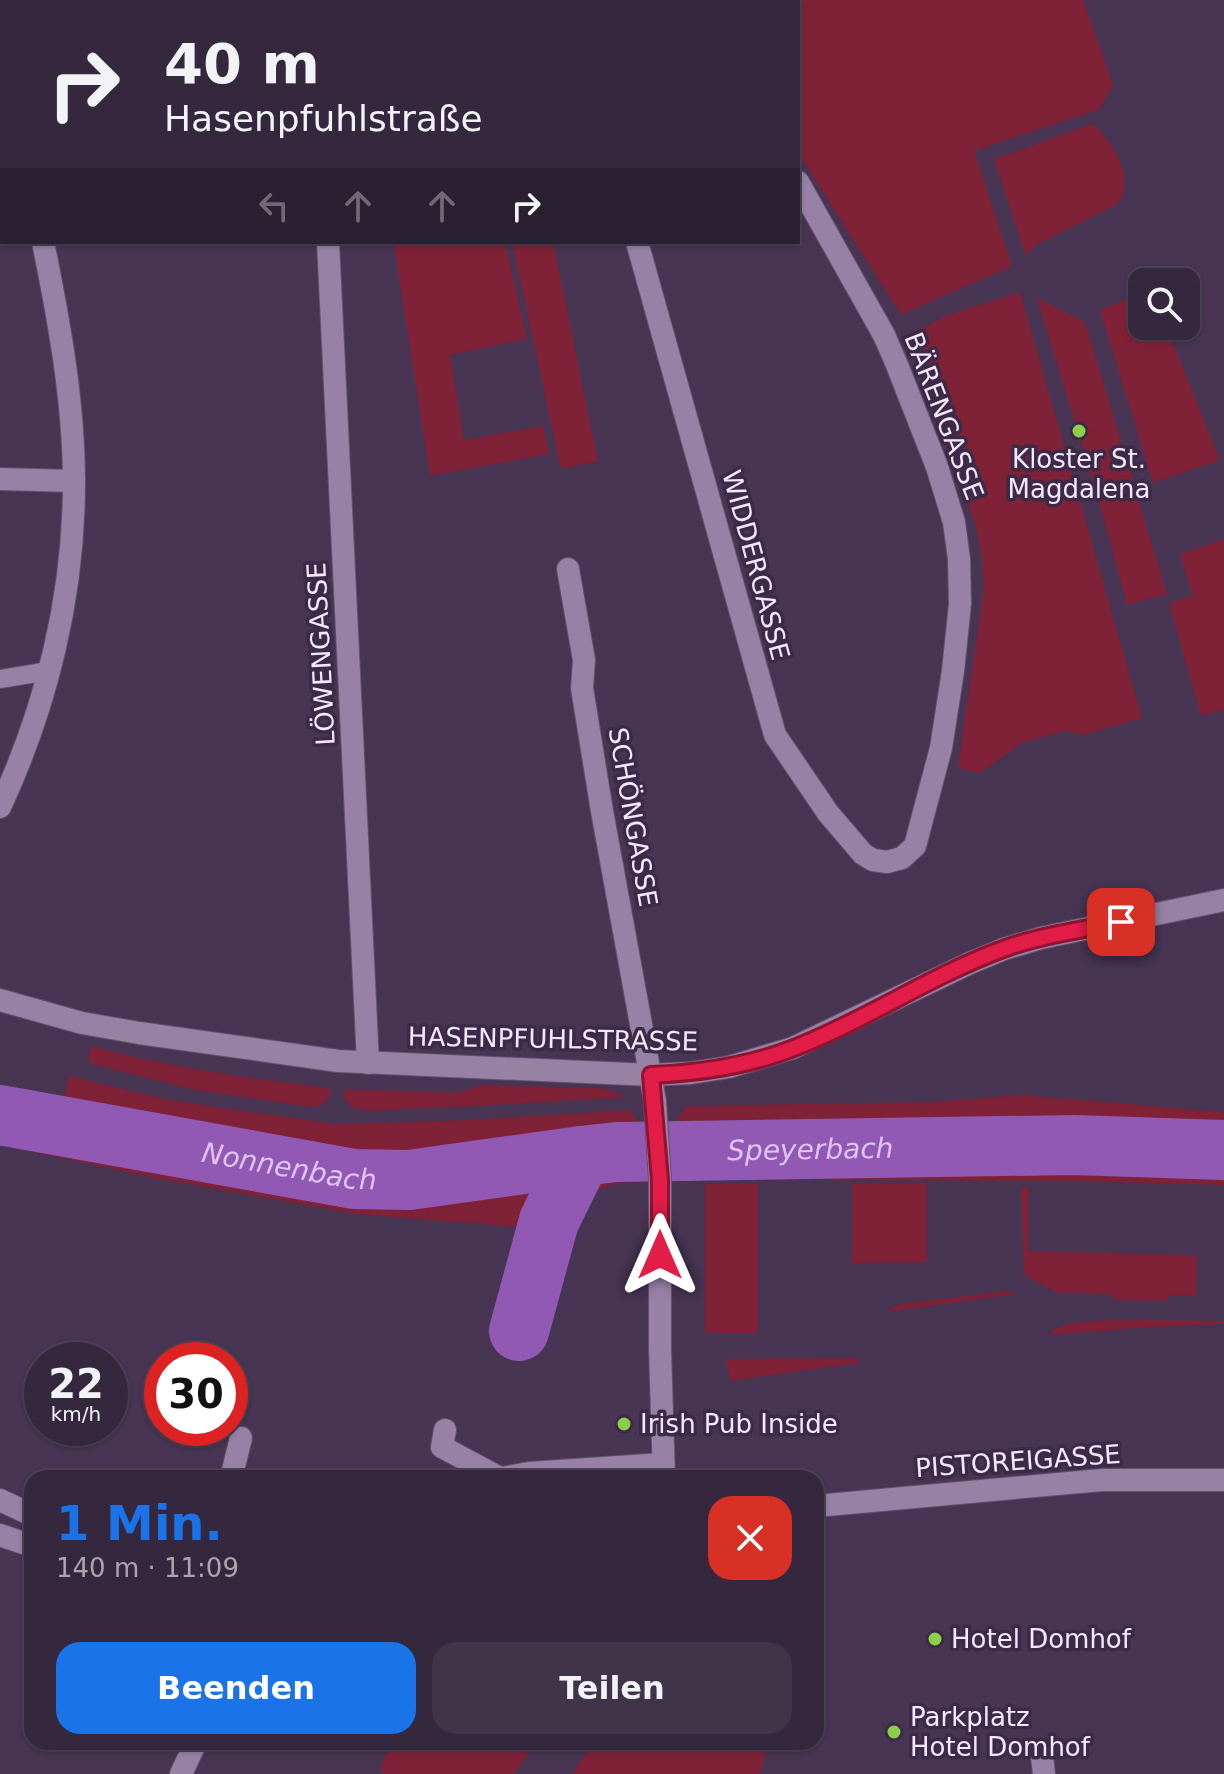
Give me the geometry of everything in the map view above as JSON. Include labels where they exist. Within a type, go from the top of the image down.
[{"type":"street","name":"BÄRENGASSE","points":[[800,186],[884,335],[897,365],[937,467],[954,522],[959,559],[960,604],[941,748],[915,846],[902,858],[887,862]]},
{"type":"street","points":[[0,807],[20,764],[49,671],[64,604],[72,540],[74,481],[69,403],[61,335],[43,244]]},
{"type":"street","name":"LÖWENGASSE","points":[[328,244],[368,1063]]},
{"type":"street","name":"WIDDERGASSE","points":[[638,244],[775,735],[828,813],[863,854],[873,860],[887,862]]},
{"type":"street","points":[[0,479],[74,481]]},
{"type":"street","name":"SCHÖNGASSE","points":[[568,569],[584,660],[582,688],[602,811],[656,1108],[660,1180],[659,1335],[664,1470]]},
{"type":"street","name":"HASENPFUHLSTRASSE","points":[[0,1000],[82,1023],[139,1033],[249,1050],[368,1063],[651,1075],[691,1073],[729,1067],[793,1048],[1004,949],[1041,938],[1224,900]]},
{"type":"street","points":[[445,1430],[442,1447],[486,1470]]},
{"type":"street","points":[[233,1470],[239,1446]]},
{"type":"street","name":"PISTOREIGASSE","points":[[824,1505],[1102,1480],[1224,1480]]},
{"type":"street","points":[[0,1500],[24,1511]]},
{"type":"street","points":[[0,1535],[24,1543]]},
{"type":"street","points":[[181,1774],[192,1750]]},
{"type":"lane","points":[[0,679],[49,671]]},
{"type":"shaded area","points":[[800,0],[1083,0],[1113,85],[1100,109],[974,151],[1012,266],[901,315],[800,156]]},
{"type":"shaded area","points":[[1092,124],[1107,140],[1120,162],[1125,185],[1122,196],[1116,205],[1036,245],[1026,256],[994,159]]},
{"type":"shaded area","points":[[505,244],[527,339],[450,355],[464,440],[543,426],[549,454],[430,476],[394,246]]},
{"type":"shaded area","points":[[512,244],[553,244],[598,461],[561,469]]},
{"type":"shaded area","points":[[1020,292],[1142,718],[1084,735],[1065,731],[1022,743],[980,773],[958,768],[984,588],[982,557],[975,523],[908,337],[944,316]]},
{"type":"shaded area","points":[[1037,298],[1085,322],[1167,594],[1127,605]]},
{"type":"shaded area","points":[[1128,299],[1128,340],[1172,340],[1220,460],[1153,483],[1100,310]]},
{"type":"shaded area","points":[[1224,539],[1224,710],[1201,716],[1169,603],[1193,596],[1180,554]]},
{"type":"shaded area","points":[[91,1046],[210,1072],[330,1088],[329,1098],[318,1107],[310,1107],[190,1089],[88,1063]]},
{"type":"shaded area","points":[[69,1076],[169,1100],[334,1124],[471,1120],[629,1110],[637,1120],[640,1181],[601,1189],[589,1199],[576,1219],[531,1228],[356,1214],[155,1178],[0,1145],[0,1092],[64,1099]]},
{"type":"shaded area","points":[[483,1085],[600,1088],[621,1094],[623,1098],[377,1110],[352,1108],[344,1098],[345,1089],[456,1093]]},
{"type":"shaded area","points":[[1020,1095],[1224,1112],[1224,1185],[680,1179],[678,1118],[686,1106],[931,1102]]},
{"type":"shaded area","points":[[927,1183],[927,1262],[852,1263],[852,1184]]},
{"type":"shaded area","points":[[705,1184],[758,1184],[758,1333],[705,1333]]},
{"type":"shaded area","points":[[1029,1187],[1028,1251],[1197,1255],[1196,1296],[1168,1295],[1168,1301],[1113,1300],[1112,1294],[1057,1293],[1024,1275],[1021,1188]]},
{"type":"shaded area","points":[[1008,1291],[1016,1294],[885,1312],[900,1304]]},
{"type":"shaded area","points":[[1224,1321],[1224,1324],[1049,1335],[1055,1329],[1077,1323]]},
{"type":"shaded area","points":[[858,1358],[859,1363],[730,1381],[726,1359]]},
{"type":"shaded area","points":[[388,1750],[531,1750],[514,1774],[385,1774],[379,1770]]},
{"type":"shaded area","points":[[588,1750],[767,1750],[760,1774],[572,1774]]},
{"type":"waterway","name":"Nonnenbach","points":[[0,1115],[354,1179],[409,1180],[581,1156]]},
{"type":"waterway","name":"Speyerbach","points":[[519,1331],[549,1221],[581,1156],[617,1152],[1074,1145],[1224,1150]]},
{"type":"place","name":"Kloster St. Magdalena","points":[[1079,431]]},
{"type":"place","name":"Irish Pub Inside","points":[[624,1424]]},
{"type":"place","name":"Hotel Domhof","points":[[935,1639]]},
{"type":"place","name":"Parkplatz Hotel Domhof","points":[[894,1732]]},
{"type":"route","points":[[660,1255],[660,1180],[651,1075],[691,1073],[765,1058],[820,1037],[1004,949],[1121,922]]}]
